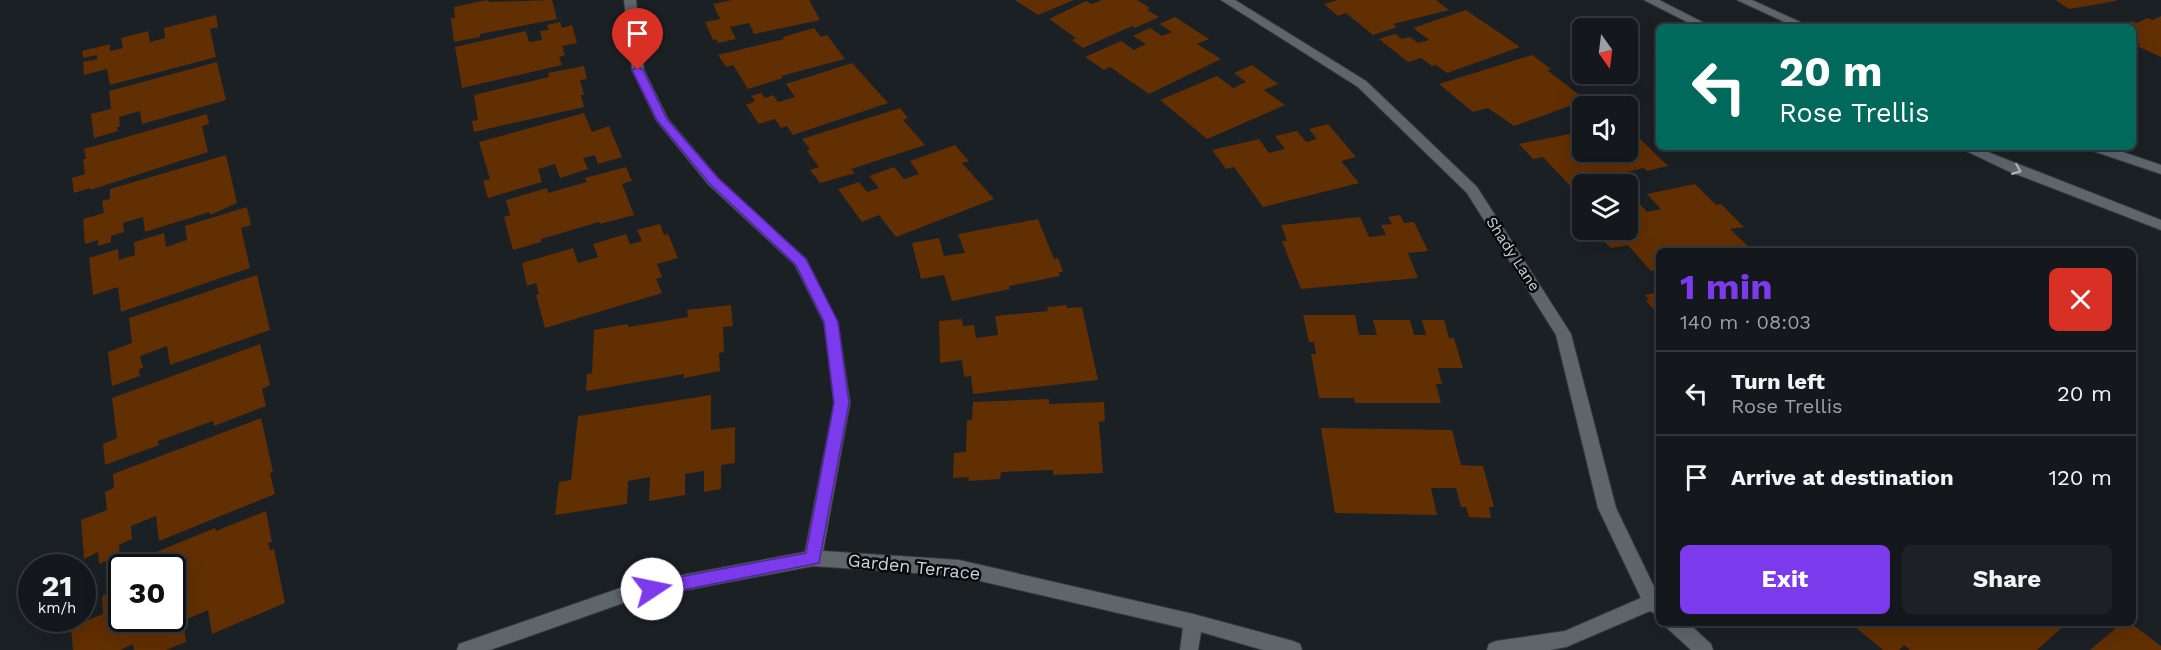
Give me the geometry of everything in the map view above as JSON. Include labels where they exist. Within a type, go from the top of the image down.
[{"type":"street","points":[[630,0],[638,70],[662,120],[714,181],[801,262],[831,322],[842,403],[813,558]]},
{"type":"street","name":"Shady Lane","points":[[1227,0],[1362,84],[1472,190],[1563,334],[1607,508],[1655,605]]},
{"type":"street","points":[[1650,0],[1700,24]]},
{"type":"street","points":[[1743,0],[1798,24]]},
{"type":"street","points":[[1971,150],[2024,173],[2161,225]]},
{"type":"street","points":[[2104,150],[2161,170]]},
{"type":"street","name":"Garden Terrace","points":[[466,650],[629,593],[813,558],[959,568],[1193,622],[1293,650]]},
{"type":"street","points":[[1496,650],[1566,639],[1655,605]]},
{"type":"street","points":[[1189,650],[1193,622]]},
{"type":"street","points":[[1678,626],[1704,650]]},
{"type":"building","points":[[487,0],[489,2],[552,0],[557,19],[480,34],[480,37],[454,42],[451,18],[455,18],[454,7]]},
{"type":"building","points":[[732,0],[809,0],[820,20],[754,34],[749,23],[730,27],[736,39],[718,43],[716,39],[713,40],[705,22],[720,19],[713,4]]},
{"type":"building","points":[[1015,0],[1074,0],[1038,15]]},
{"type":"building","points":[[1102,0],[1137,0],[1159,17],[1135,28],[1132,26],[1083,48],[1072,40],[1076,38],[1049,19],[1086,1],[1092,4]]},
{"type":"building","points":[[1338,0],[1436,0],[1449,10],[1393,24],[1397,27],[1373,35],[1346,13],[1338,16],[1324,4]]},
{"type":"building","points":[[2055,0],[2116,0],[2116,1],[2069,9]]},
{"type":"building","points":[[1466,10],[1520,47],[1447,73],[1421,58],[1408,62],[1379,39],[1395,34],[1402,39],[1410,37],[1418,43],[1429,40],[1413,28]]},
{"type":"building","points":[[216,15],[218,27],[210,29],[216,57],[110,85],[107,69],[84,75],[83,62],[97,59],[97,55],[83,58],[82,51],[110,44],[110,51],[123,48],[121,38],[148,31],[150,42],[165,38],[164,28]]},
{"type":"building","points":[[2161,16],[2161,57],[2137,46],[2141,44],[2136,42],[2136,24],[2126,24],[2132,21],[2137,23],[2147,18],[2153,20]]},
{"type":"building","points":[[1175,17],[1209,39],[1197,44],[1221,59],[1149,94],[1110,67],[1104,70],[1085,57],[1121,41],[1134,50],[1146,44],[1133,36],[1150,28],[1162,36],[1172,32],[1159,24]]},
{"type":"building","points":[[560,22],[562,28],[572,25],[577,43],[562,46],[565,55],[559,57],[562,65],[462,88],[455,47],[526,31],[529,42],[542,40],[540,31],[549,30],[547,25]]},
{"type":"building","points":[[814,28],[821,37],[827,35],[845,59],[781,76],[783,78],[748,89],[733,65],[726,67],[718,55],[784,39],[783,37]]},
{"type":"building","points":[[1532,55],[1551,69],[1547,70],[1581,96],[1572,96],[1572,105],[1514,126],[1488,108],[1473,112],[1439,84]]},
{"type":"building","points":[[217,62],[226,100],[142,124],[140,111],[119,117],[118,131],[94,138],[91,114],[111,109],[109,91]]},
{"type":"building","points":[[852,63],[888,103],[793,135],[787,126],[781,128],[775,119],[759,124],[746,105],[755,101],[751,96],[761,93],[765,98],[773,95],[778,102],[795,97],[786,84]]},
{"type":"building","points":[[1252,65],[1278,84],[1264,90],[1285,105],[1207,139],[1160,100],[1217,76],[1233,88],[1246,82],[1234,73]]},
{"type":"building","points":[[584,66],[587,79],[580,80],[584,107],[474,132],[472,121],[478,120],[474,95],[549,77],[548,73]]},
{"type":"building","points":[[900,108],[908,118],[903,120],[925,145],[851,169],[855,173],[820,183],[810,170],[819,167],[807,151],[810,149],[802,139]]},
{"type":"building","points":[[584,113],[592,132],[609,126],[622,157],[598,164],[595,155],[583,158],[588,169],[560,178],[555,164],[538,169],[542,182],[488,198],[483,181],[490,179],[479,142]]},
{"type":"building","points":[[207,114],[209,124],[202,126],[208,152],[90,190],[90,188],[74,193],[72,178],[85,174],[84,149]]},
{"type":"building","points":[[1328,124],[1356,157],[1341,161],[1359,183],[1263,207],[1234,167],[1226,169],[1212,150],[1259,139],[1269,153],[1285,149],[1275,136],[1297,131],[1306,142],[1317,139],[1309,129]]},
{"type":"building","points":[[1569,134],[1572,162],[1638,162],[1638,137],[1668,166],[1618,174],[1572,174],[1572,188],[1543,157],[1533,159],[1519,144]]},
{"type":"building","points":[[955,145],[969,161],[962,163],[994,199],[896,237],[879,215],[862,222],[838,189],[859,182],[867,192],[879,188],[869,176],[894,167],[904,179],[919,174],[910,161]]},
{"type":"building","points":[[226,155],[237,203],[210,215],[209,212],[145,232],[143,217],[123,223],[124,232],[111,236],[111,242],[98,246],[98,240],[85,244],[83,219],[104,213],[102,201],[110,199],[110,189]]},
{"type":"building","points":[[626,167],[632,181],[622,184],[634,215],[600,224],[599,222],[513,250],[504,217],[510,215],[506,200],[547,188],[548,193],[587,182],[585,178]]},
{"type":"building","points":[[1695,184],[1716,205],[1721,204],[1744,227],[1730,229],[1750,248],[1656,248],[1656,270],[1651,271],[1628,245],[1611,248],[1603,240],[1638,240],[1638,202],[1647,212],[1661,209],[1647,194]]},
{"type":"building","points":[[247,207],[251,225],[241,228],[250,268],[121,312],[118,287],[93,295],[89,258],[118,249],[119,260],[135,255],[134,242],[164,233],[166,247],[187,240],[185,226]]},
{"type":"building","points":[[1400,215],[1404,223],[1414,222],[1428,251],[1408,253],[1418,278],[1301,289],[1282,241],[1287,241],[1281,225],[1360,217],[1369,237],[1386,235],[1381,225],[1392,224],[1388,217]]},
{"type":"building","points":[[1038,219],[1054,259],[1058,258],[1063,272],[1059,272],[1060,276],[952,301],[944,275],[921,279],[912,243],[939,238],[944,256],[965,253],[958,234]]},
{"type":"building","points":[[660,224],[664,235],[668,234],[678,258],[657,264],[662,277],[656,279],[662,293],[545,328],[536,295],[539,294],[536,283],[527,286],[522,263],[573,248],[578,263],[598,257],[593,244],[626,234],[630,244],[642,241],[637,230]]},
{"type":"building","points":[[257,275],[270,330],[170,365],[167,346],[140,356],[143,368],[139,369],[140,376],[112,386],[108,352],[132,343],[129,318]]},
{"type":"building","points":[[1656,293],[1656,312],[1646,301],[1649,300],[1645,295]]},
{"type":"building","points":[[731,305],[733,326],[723,327],[724,352],[719,353],[720,371],[684,378],[684,374],[586,391],[587,374],[592,373],[594,330],[688,317],[687,310]]},
{"type":"building","points":[[1067,305],[1067,308],[1082,307],[1098,380],[973,394],[971,376],[964,377],[962,360],[940,363],[939,321],[962,319],[963,326],[974,325],[976,338],[998,335],[995,316],[1048,311],[1047,307]]},
{"type":"building","points":[[1303,315],[1355,315],[1359,335],[1377,335],[1373,320],[1410,320],[1414,335],[1426,335],[1422,320],[1444,320],[1449,338],[1454,338],[1463,368],[1438,368],[1442,384],[1436,384],[1441,403],[1355,403],[1354,398],[1319,398],[1311,354],[1316,354],[1314,342],[1309,342]]},
{"type":"building","points":[[260,344],[270,385],[262,389],[266,406],[214,426],[213,421],[158,441],[159,445],[105,465],[103,444],[117,438],[112,398]]},
{"type":"building","points":[[711,395],[711,430],[735,427],[735,463],[721,465],[721,489],[704,492],[704,471],[685,474],[685,495],[649,501],[650,477],[628,481],[627,504],[555,515],[559,482],[571,480],[578,416]]},
{"type":"building","points":[[1049,399],[1049,404],[1104,402],[1105,421],[1099,422],[1103,473],[1053,475],[1053,470],[1001,472],[1000,479],[968,481],[969,477],[953,478],[954,453],[966,452],[967,420],[972,420],[973,402]]},
{"type":"building","points":[[261,418],[273,472],[270,473],[275,494],[159,541],[156,516],[131,526],[132,539],[119,545],[120,554],[108,554],[108,560],[99,564],[98,552],[84,554],[81,520],[107,510],[105,492],[114,488],[113,474]]},
{"type":"building","points":[[1321,428],[1452,430],[1461,465],[1483,466],[1494,507],[1489,507],[1491,518],[1469,517],[1466,507],[1461,507],[1456,488],[1431,488],[1437,515],[1335,513]]},
{"type":"building","points":[[266,511],[272,542],[268,543],[270,550],[274,549],[285,603],[212,634],[208,610],[186,620],[186,554],[151,554],[215,528],[216,531]]},
{"type":"building","points":[[108,593],[108,632],[185,632],[186,642],[166,650],[134,650],[133,644],[120,650],[73,650],[71,632],[96,632],[96,617],[103,614],[102,596]]},
{"type":"building","points":[[1854,626],[2064,626],[2037,650],[1910,650],[1904,645],[1899,650],[1883,650]]},
{"type":"building","points":[[2118,626],[2134,626],[2161,646],[2161,650],[2090,650]]},
{"type":"route","points":[[638,70],[662,120],[714,181],[801,262],[831,322],[842,403],[813,558],[652,589]]}]
